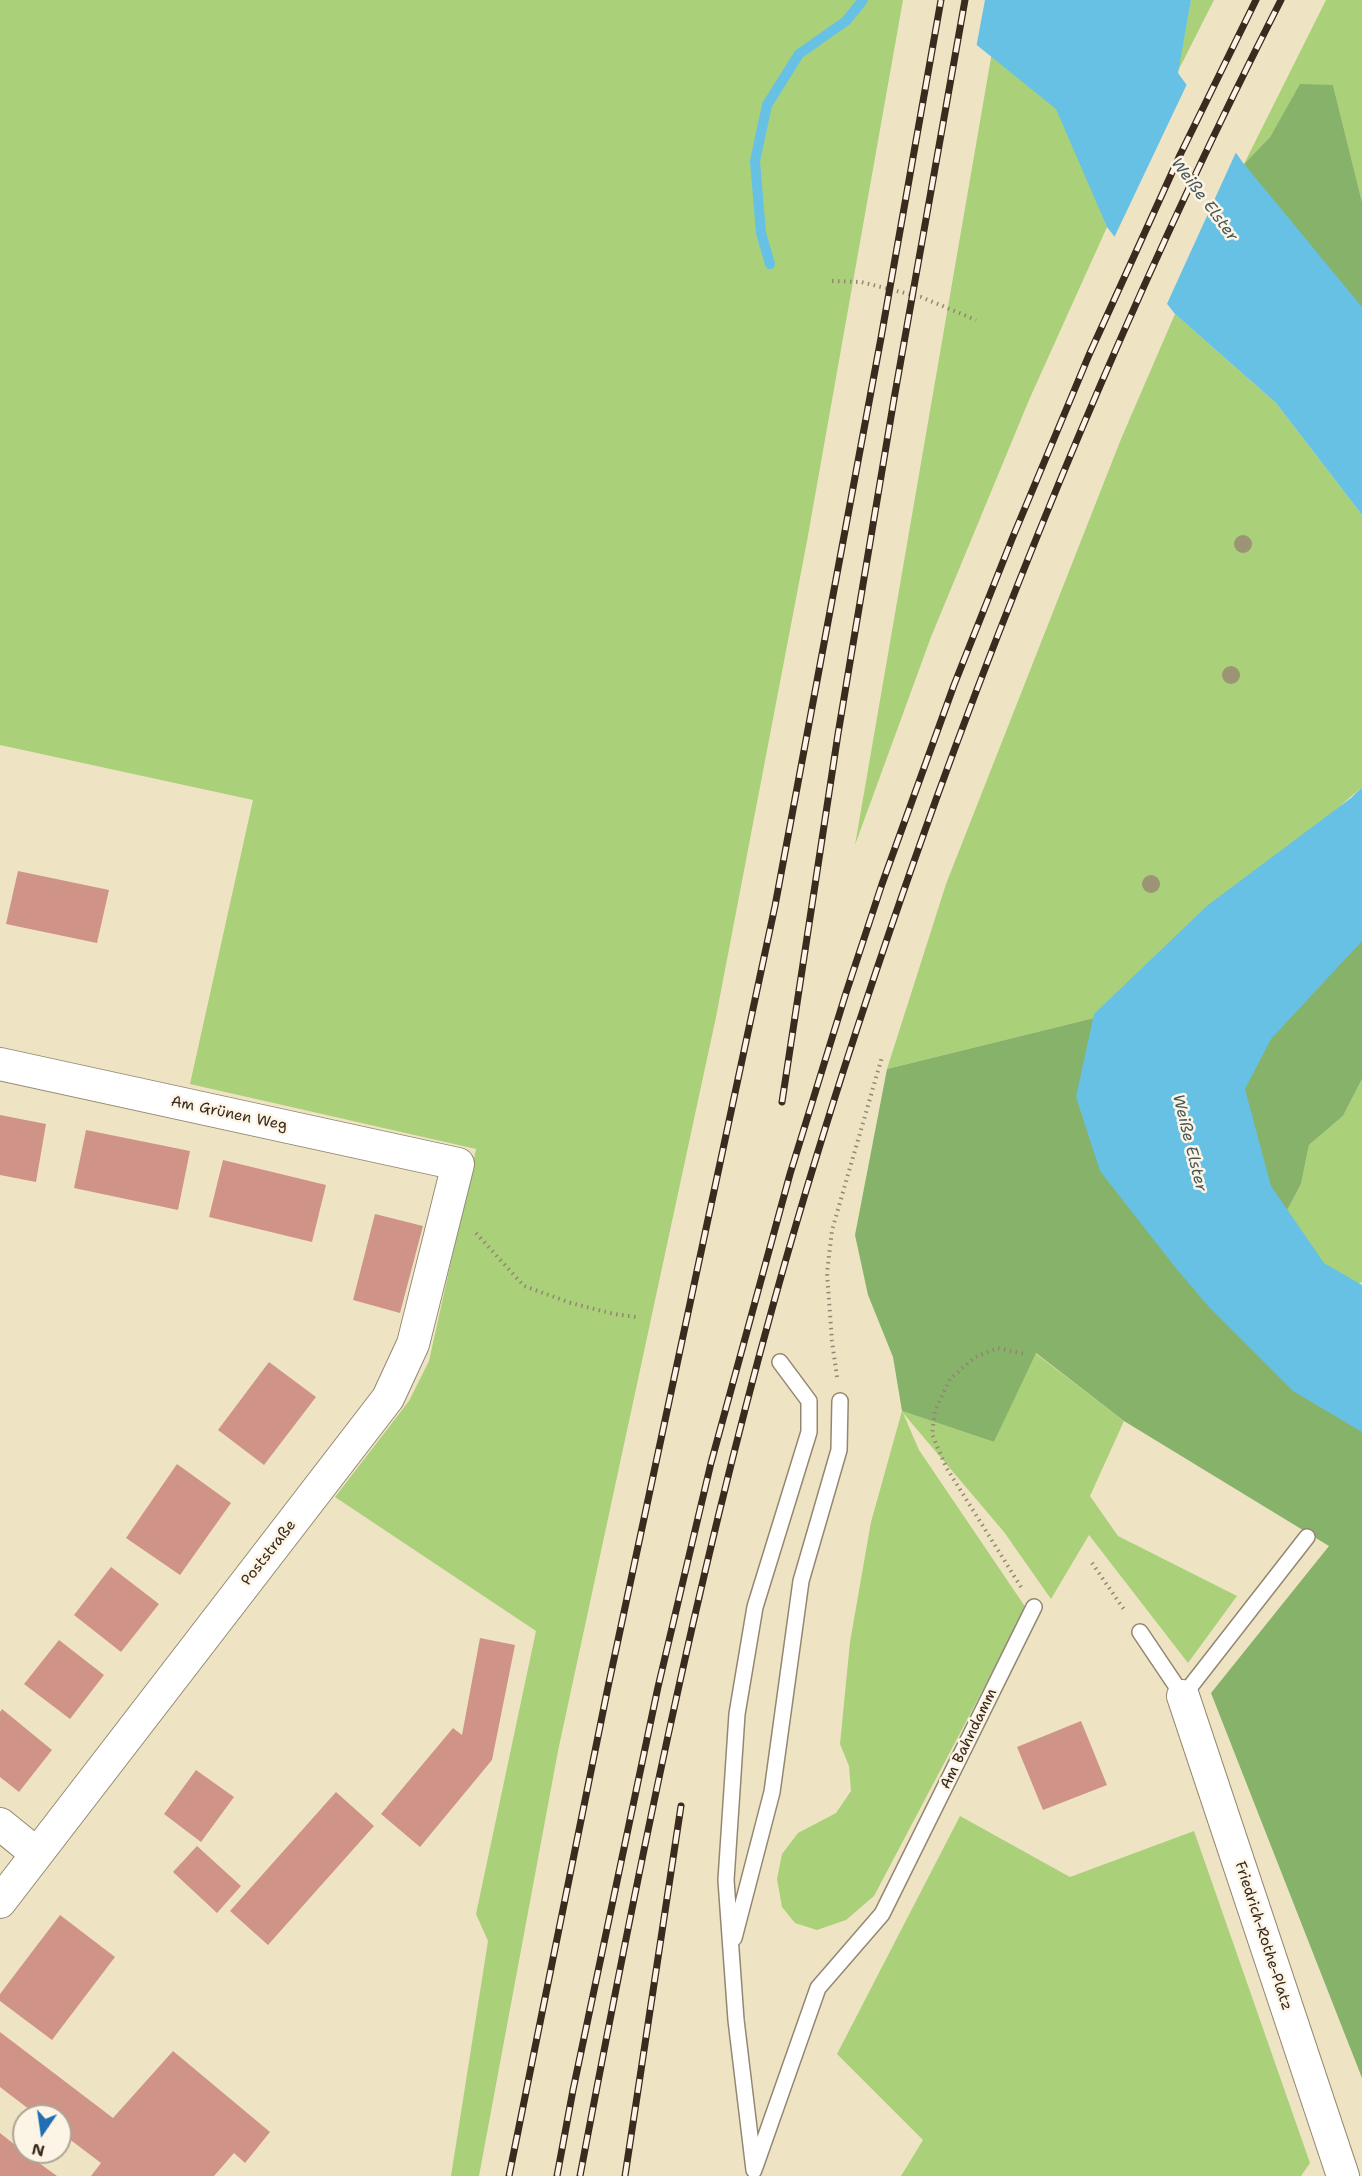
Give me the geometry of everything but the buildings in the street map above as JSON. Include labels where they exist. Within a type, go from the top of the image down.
[{"type":"street","name":"Am Grünen Weg","points":[[0,1064],[459,1164]]},
{"type":"street","name":"Poststraße","points":[[0,1902],[388,1398],[414,1344],[459,1164]]},
{"type":"street","name":"Friedrich-Rothe-Platz","points":[[1183,1696],[1342,2176]]},
{"type":"street","points":[[0,1824],[37,1854]]},
{"type":"lane","points":[[753,2173],[736,2020],[726,1880],[737,1714],[755,1607],[809,1432],[809,1401],[780,1362]]},
{"type":"lane","points":[[731,1950],[772,1792],[801,1581],[839,1450],[840,1401]]},
{"type":"lane","points":[[1183,1696],[1307,1537]]},
{"type":"lane","name":"Am Bahndamm","points":[[753,2173],[818,1988],[882,1914],[1034,1607]]},
{"type":"lane","name":"Friedrich-Rothe-Platz","points":[[1140,1632],[1183,1696]]},
{"type":"path","points":[[832,281],[861,282],[921,297],[976,320]]},
{"type":"path","points":[[840,1401],[832,1341],[827,1272],[831,1230],[882,1057]]},
{"type":"path","points":[[445,1219],[476,1233],[524,1286],[571,1303],[636,1317]]},
{"type":"path","points":[[1024,1354],[999,1348],[975,1358],[950,1379],[935,1411],[932,1434],[946,1467],[1034,1607]]},
{"type":"path","points":[[1092,1563],[1140,1632]]},
{"type":"green space","points":[[0,0],[903,0],[807,541],[716,1017],[558,1751],[479,2176],[451,2176],[488,1941],[476,1914],[536,1631],[335,1497],[409,1401],[429,1361],[476,1149],[190,1084],[253,800],[0,745]]},
{"type":"green space","points":[[1191,0],[1214,0],[1177,73]]},
{"type":"green space","points":[[1326,0],[1362,0],[1362,202],[1333,85],[1300,85],[1270,137],[1244,164]]},
{"type":"green space","points":[[992,52],[1060,104],[1107,227],[1029,400],[931,637],[855,845]]},
{"type":"green space","points":[[1300,84],[1333,85],[1362,202],[1362,353],[1244,164],[1270,137]]},
{"type":"green space","points":[[1175,314],[1276,403],[1362,515],[1362,787],[1098,1017],[887,1069],[946,884],[1121,439]]},
{"type":"green space","points":[[1362,912],[1362,1079],[1343,1116],[1309,1145],[1301,1184],[1283,1218],[1269,1222],[1236,1087]]},
{"type":"green space","points":[[1098,1017],[1362,1425],[1362,2078],[1211,1693],[1329,1546],[1124,1421],[1036,1353],[994,1442],[902,1411],[893,1357],[868,1295],[855,1235],[887,1069]]},
{"type":"green space","points":[[1362,1079],[1362,1282],[1355,1285],[1289,1246],[1283,1218],[1301,1184],[1309,1145],[1343,1116]]},
{"type":"green space","points":[[1035,1353],[1124,1421],[1090,1496],[1118,1536],[1237,1596],[1188,1663],[1089,1535],[1051,1599],[1004,1532],[903,1413],[919,1450],[1026,1608],[874,1896],[846,1920],[817,1930],[795,1923],[782,1907],[777,1879],[782,1854],[798,1833],[836,1813],[851,1791],[849,1766],[840,1744],[850,1642],[871,1522],[902,1411],[994,1442]]},
{"type":"green space","points":[[960,1816],[1070,1877],[1194,1831],[1310,2163],[1301,2176],[901,2176],[923,2140],[837,2054]]},
{"type":"water","name":"Weiße Elster","points":[[921,0],[1191,0],[1178,73],[1244,164],[1362,307],[1362,515],[1276,403],[1175,314],[1107,227],[1056,109]]},
{"type":"water","name":"Weiße Elster","points":[[1362,787],[1362,941],[1271,1039],[1245,1089],[1271,1186],[1324,1263],[1362,1285],[1362,1432],[1293,1391],[1209,1307],[1100,1171],[1076,1097],[1094,1014],[1208,905],[1351,798]]},
{"type":"pier","points":[[921,0],[985,0],[976,48],[920,3]]},
{"type":"pier","points":[[1188,82],[1237,150],[1166,306],[1113,240]]},
{"type":"waterway","points":[[770,264],[761,233],[755,161],[767,105],[799,54],[846,21],[863,0]]},
{"type":"railway","points":[[509,2176],[608,1687],[775,906],[881,338],[941,0]]},
{"type":"railway","points":[[782,1102],[838,734],[894,399],[965,0]]},
{"type":"railway","points":[[557,2176],[658,1687],[711,1463],[790,1174],[845,996],[882,884],[954,685],[1012,539],[1089,355],[1180,155],[1256,0]]},
{"type":"railway","points":[[580,2176],[644,1849],[716,1524],[772,1309],[850,1050],[938,794],[1055,491],[1186,194],[1281,0]]},
{"type":"railway","points":[[625,2176],[681,1806]]}]
